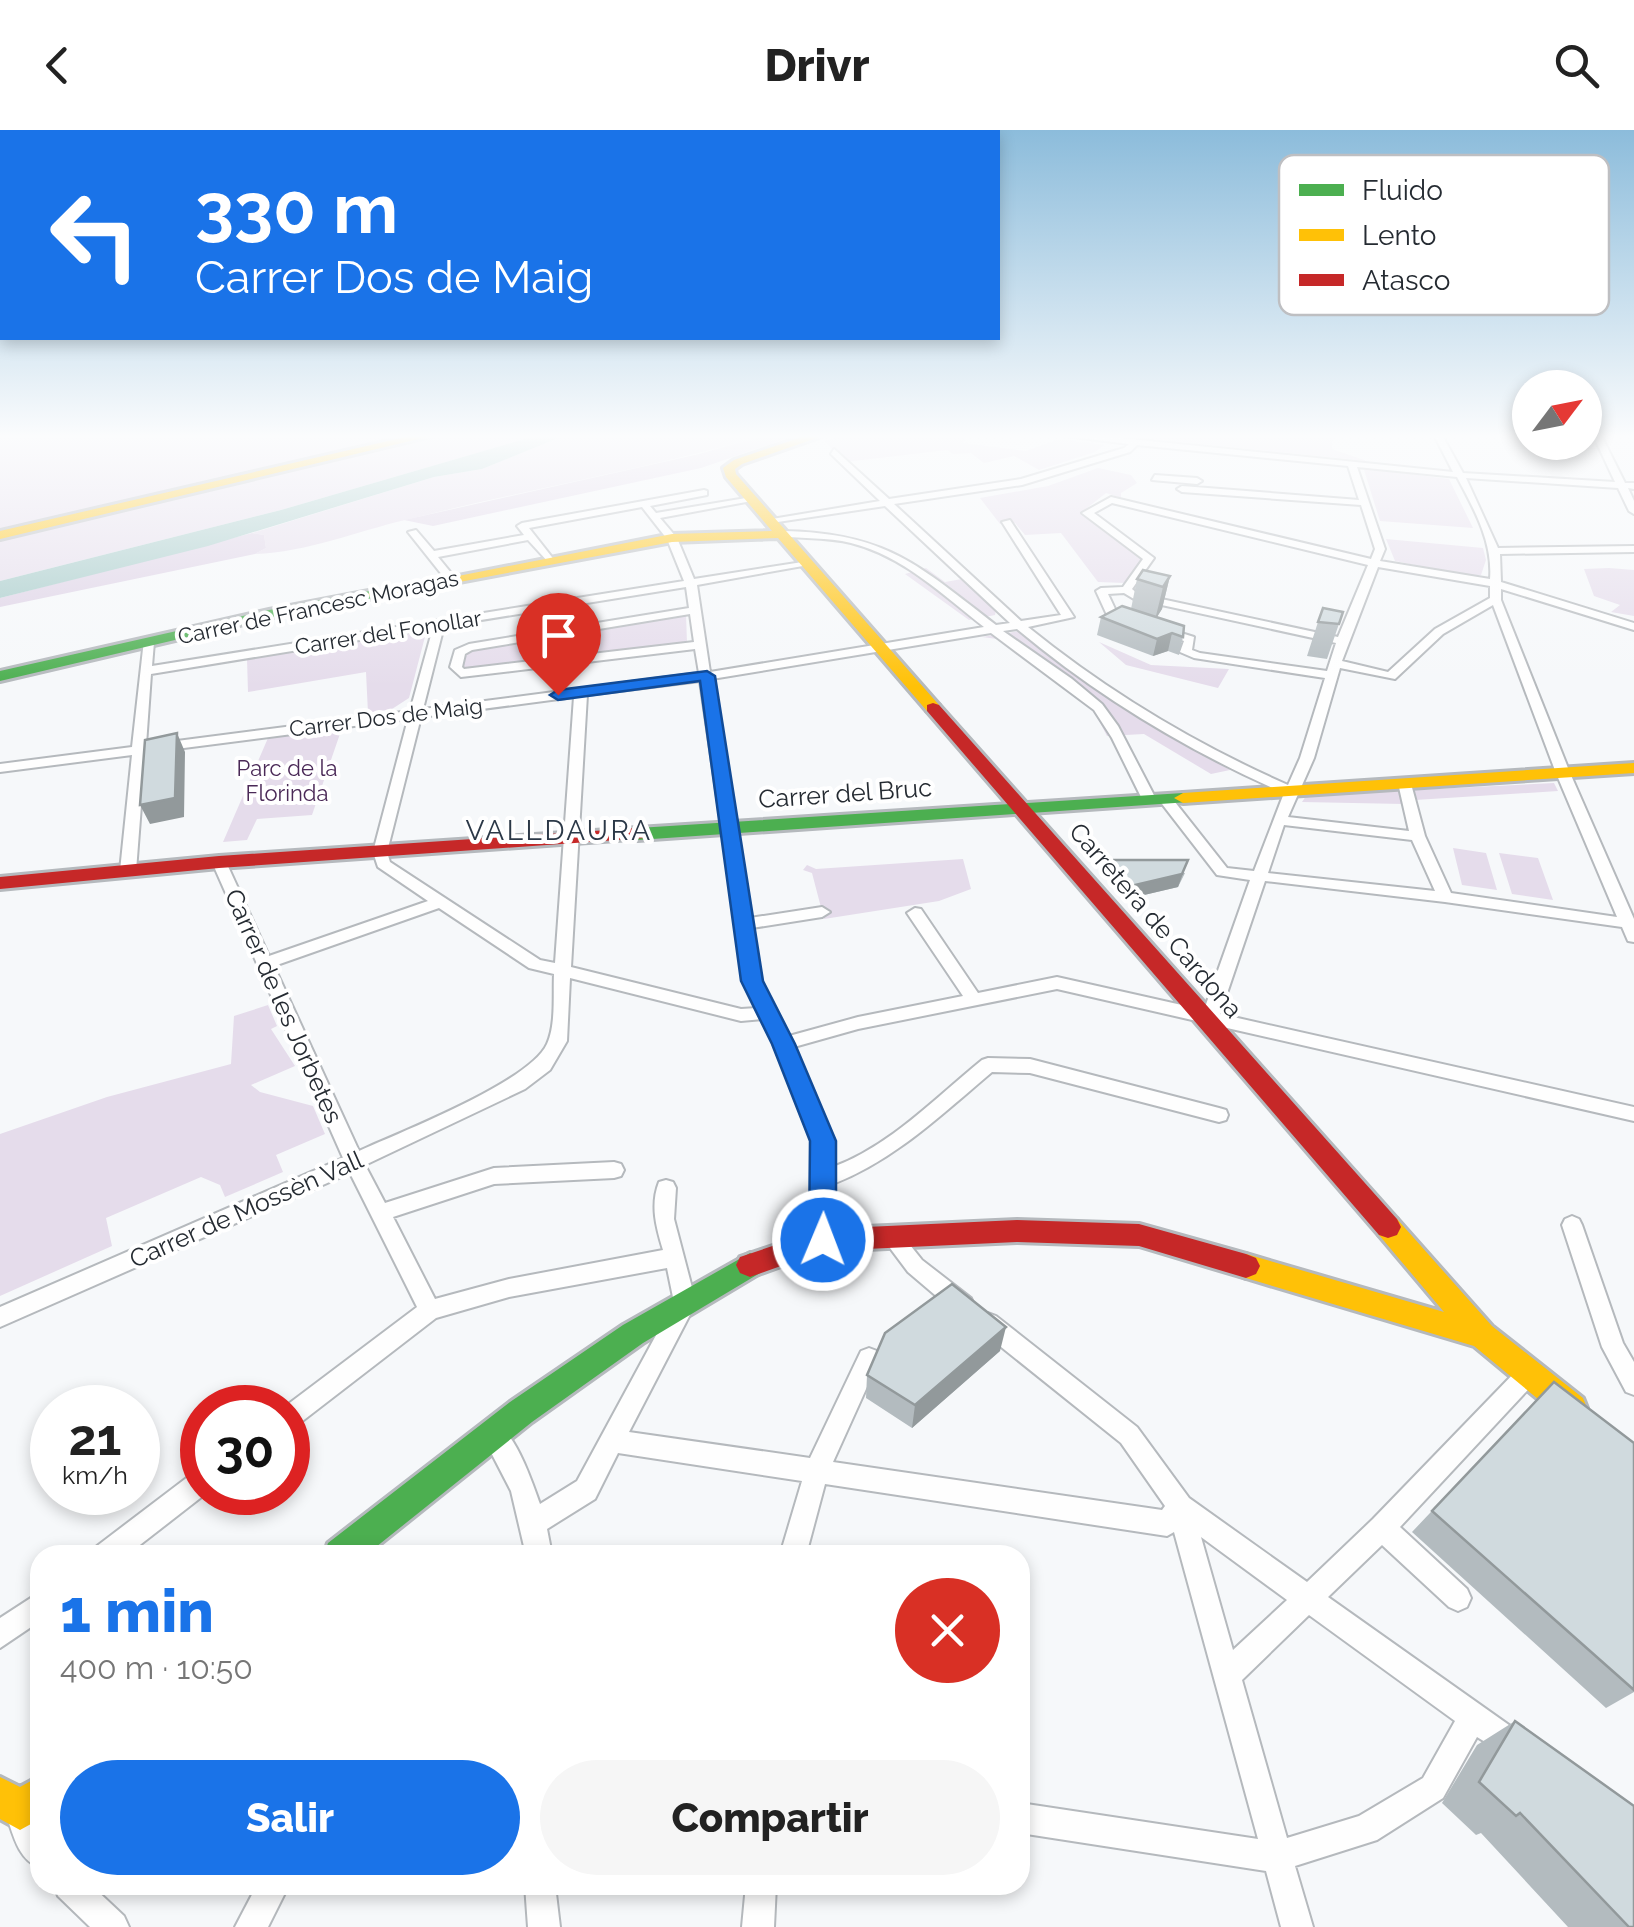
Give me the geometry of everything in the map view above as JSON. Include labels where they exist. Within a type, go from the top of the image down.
[{"type":"street","points":[[0,535],[84,519]]},
{"type":"street","points":[[550,561],[522,526],[562,519]]},
{"type":"street","points":[[656,519],[672,538],[691,584],[752,981],[784,1044],[823,1141],[823,1240]]},
{"type":"street","name":"Carretera de Cardona","points":[[770,519],[1482,1336]]},
{"type":"street","points":[[781,531],[826,519]]},
{"type":"street","points":[[907,519],[1019,625],[1128,703],[1247,773],[1290,790]]},
{"type":"street","points":[[1095,519],[1149,558],[1126,590]]},
{"type":"street","points":[[1190,519],[1375,563],[1493,584],[1634,627]]},
{"type":"street","points":[[1208,1020],[1290,790],[1307,758],[1342,641],[1380,549],[1371,519]]},
{"type":"street","points":[[1479,519],[1494,550],[1496,600],[1559,762],[1632,928]]},
{"type":"street","name":"Carrer Dos de Maig","points":[[0,768],[707,676],[1068,618],[1008,522]]},
{"type":"street","points":[[781,531],[866,543],[920,570],[951,591],[994,630],[1099,708],[1158,801],[1222,872],[1445,896],[1632,928]]},
{"type":"street","name":"Carrer de Francesc Moragas","points":[[0,676],[269,614],[451,579],[672,538],[781,531]]},
{"type":"street","points":[[413,532],[451,579]]},
{"type":"street","points":[[431,555],[531,537]]},
{"type":"street","points":[[1494,550],[1634,549]]},
{"type":"street","name":"Carrer del Fonollar","points":[[145,671],[809,564]]},
{"type":"street","points":[[1136,623],[1110,612],[1102,591],[1126,590],[1134,596],[1342,641]]},
{"type":"street","points":[[1154,628],[1190,639],[1186,652],[1391,676],[1432,637],[1471,610],[1496,600]]},
{"type":"street","points":[[695,610],[469,647],[459,652],[456,668],[461,673],[702,645]]},
{"type":"street","points":[[440,625],[380,852],[383,864],[536,964],[741,1014],[766,1013]]},
{"type":"street","points":[[128,871],[148,642]]},
{"type":"street","name":"Carrer de Mossèn Vall","points":[[0,1317],[354,1162],[534,1075],[552,1055],[558,1041],[581,692]]},
{"type":"street","name":"Carrer del Bruc","points":[[0,882],[219,862],[1406,783],[1559,762],[1634,768]]},
{"type":"street","points":[[1406,783],[1418,836],[1445,896]]},
{"type":"street","points":[[1279,820],[1418,836]]},
{"type":"street","name":"Carrer de les Jorbetes","points":[[219,862],[354,1162],[430,1310]]},
{"type":"street","points":[[264,963],[440,902]]},
{"type":"street","points":[[742,924],[822,912]]},
{"type":"street","points":[[914,913],[974,1000]]},
{"type":"street","points":[[784,1044],[858,1023],[1057,983],[1634,1114]]},
{"type":"street","points":[[823,1178],[858,1166],[892,1145],[980,1071],[1000,1062],[1030,1066],[1219,1114]]},
{"type":"street","points":[[381,1213],[494,1176],[614,1170]]},
{"type":"street","points":[[535,1522],[586,1490],[684,1303],[664,1219],[666,1188]]},
{"type":"street","points":[[1572,1225],[1613,1347],[1634,1384]]},
{"type":"street","points":[[352,1545],[493,1432],[633,1334],[753,1263],[823,1240],[1055,1231],[1140,1236],[1482,1336],[1597,1426]]},
{"type":"street","points":[[891,1236],[915,1266],[1130,1435],[1180,1507],[1532,1759]]},
{"type":"street","points":[[310,1401],[430,1310],[509,1288],[675,1258]]},
{"type":"street","points":[[796,1545],[816,1474],[869,1358]]},
{"type":"street","points":[[1226,1675],[1382,1528],[1528,1374]]},
{"type":"street","points":[[493,1432],[523,1487],[538,1545]]},
{"type":"street","points":[[612,1440],[816,1474],[1167,1524],[1180,1507]]},
{"type":"street","points":[[119,1545],[180,1499]]},
{"type":"street","points":[[1180,1507],[1274,1857],[1297,1927]]},
{"type":"street","points":[[1382,1528],[1458,1598]]},
{"type":"street","points":[[0,1635],[30,1612]]},
{"type":"street","points":[[1030,1820],[1274,1857],[1366,1829],[1434,1788],[1473,1717]]},
{"type":"street","points":[[20,1800],[30,1837]]},
{"type":"street","points":[[79,1895],[113,1927]]},
{"type":"street","points":[[250,1927],[268,1895]]},
{"type":"street","points":[[541,1895],[544,1927]]},
{"type":"street","points":[[758,1927],[760,1895]]},
{"type":"green space","points":[[0,519],[246,519],[0,581]]},
{"type":"green space","points":[[298,519],[410,519],[312,546],[255,554],[266,548],[264,535],[252,533]]},
{"type":"green space","points":[[996,519],[1091,519],[1143,557],[1125,583],[1098,582],[1061,533],[1025,535],[1015,523],[1000,524]]},
{"type":"green space","points":[[1469,519],[1473,528],[1380,521]]},
{"type":"green space","points":[[1386,539],[1483,548],[1486,560],[1481,575],[1469,576],[1395,561]]},
{"type":"green space","points":[[926,568],[945,582],[962,579],[996,610],[995,615],[969,620],[905,574]]},
{"type":"green space","points":[[1584,569],[1634,570],[1634,616],[1611,612],[1620,605],[1594,596]]},
{"type":"green space","points":[[686,614],[687,643],[476,669],[461,667],[462,654],[474,649]]},
{"type":"green space","points":[[1019,631],[1099,688],[1230,770],[1211,774],[1144,734],[1107,736],[1093,709],[997,639],[982,637]]},
{"type":"green space","points":[[426,633],[409,698],[392,709],[368,713],[366,672],[248,692],[247,659]]},
{"type":"green space","points":[[1099,642],[1151,665],[1229,669],[1218,688],[1126,665]]},
{"type":"green space","name":"Parc de la Florinda","points":[[342,728],[312,815],[257,819],[247,840],[223,842],[268,738]]},
{"type":"green space","points":[[1554,783],[1558,791],[1415,800],[1413,790]]},
{"type":"green space","points":[[1398,791],[1404,804],[1302,802],[1306,796]]},
{"type":"green space","points":[[1453,848],[1486,853],[1497,890],[1462,885]]},
{"type":"green space","points":[[1499,853],[1538,858],[1553,900],[1512,894]]},
{"type":"green space","points":[[963,859],[971,889],[939,901],[824,919],[812,873],[803,870],[807,865],[816,869]]},
{"type":"green space","points":[[268,1005],[277,1026],[271,1029],[295,1066],[251,1085],[260,1092],[313,1106],[325,1134],[276,1155],[283,1172],[225,1197],[220,1185],[201,1177],[106,1218],[112,1246],[0,1296],[0,1134],[107,1097],[231,1064],[234,1016]]},
{"type":"shaded area","points":[[409,519],[466,519],[433,526],[404,520]]},
{"type":"shaded area","points":[[252,533],[264,535],[266,548],[255,554],[0,607],[0,598]]},
{"type":"water","points":[[246,519],[297,519],[208,546],[0,598],[0,581]]},
{"type":"building","points":[[1143,570],[1170,576],[1163,587],[1137,579]]},
{"type":"building","points":[[1122,606],[1184,626],[1183,637],[1172,633],[1157,639],[1101,617]]},
{"type":"building","points":[[1323,608],[1343,612],[1339,624],[1318,622]]},
{"type":"building","points":[[177,733],[175,798],[140,805],[145,740]]},
{"type":"building","points":[[1106,860],[1188,860],[1182,874],[1131,886]]},
{"type":"building","points":[[952,1284],[1006,1327],[915,1405],[867,1375],[885,1333]]},
{"type":"building","points":[[1554,1382],[1634,1443],[1634,1690],[1432,1511]]},
{"type":"building","points":[[1515,1721],[1634,1806],[1634,1927],[1629,1927],[1520,1813],[1516,1816],[1479,1782]]},
{"type":"traffic: fast","points":[[0,676],[374,594]]},
{"type":"traffic: fast","points":[[638,834],[1183,798]]},
{"type":"traffic: fast","points":[[353,1545],[521,1412],[633,1334],[750,1265]]},
{"type":"traffic: slow","points":[[0,535],[69,519]]},
{"type":"traffic: slow","points":[[768,519],[933,708]]},
{"type":"traffic: slow","points":[[374,594],[672,538],[783,534]]},
{"type":"traffic: slow","points":[[1183,798],[1634,768]]},
{"type":"traffic: slow","points":[[1388,1227],[1481,1334]]},
{"type":"traffic: slow","points":[[1246,1266],[1483,1336],[1572,1408]]},
{"type":"traffic: slow","points":[[0,1796],[20,1811],[30,1803]]},
{"type":"traffic: jam","points":[[933,708],[1388,1227]]},
{"type":"traffic: jam","points":[[0,883],[219,862],[638,834]]},
{"type":"traffic: jam","points":[[750,1265],[823,1240],[1017,1231],[1139,1235],[1246,1266]]},
{"type":"district","name":"VALLDAURA","points":[[559,830]]},
{"type":"route","points":[[558,695],[707,676],[752,981],[784,1044],[823,1141],[823,1240]]}]
